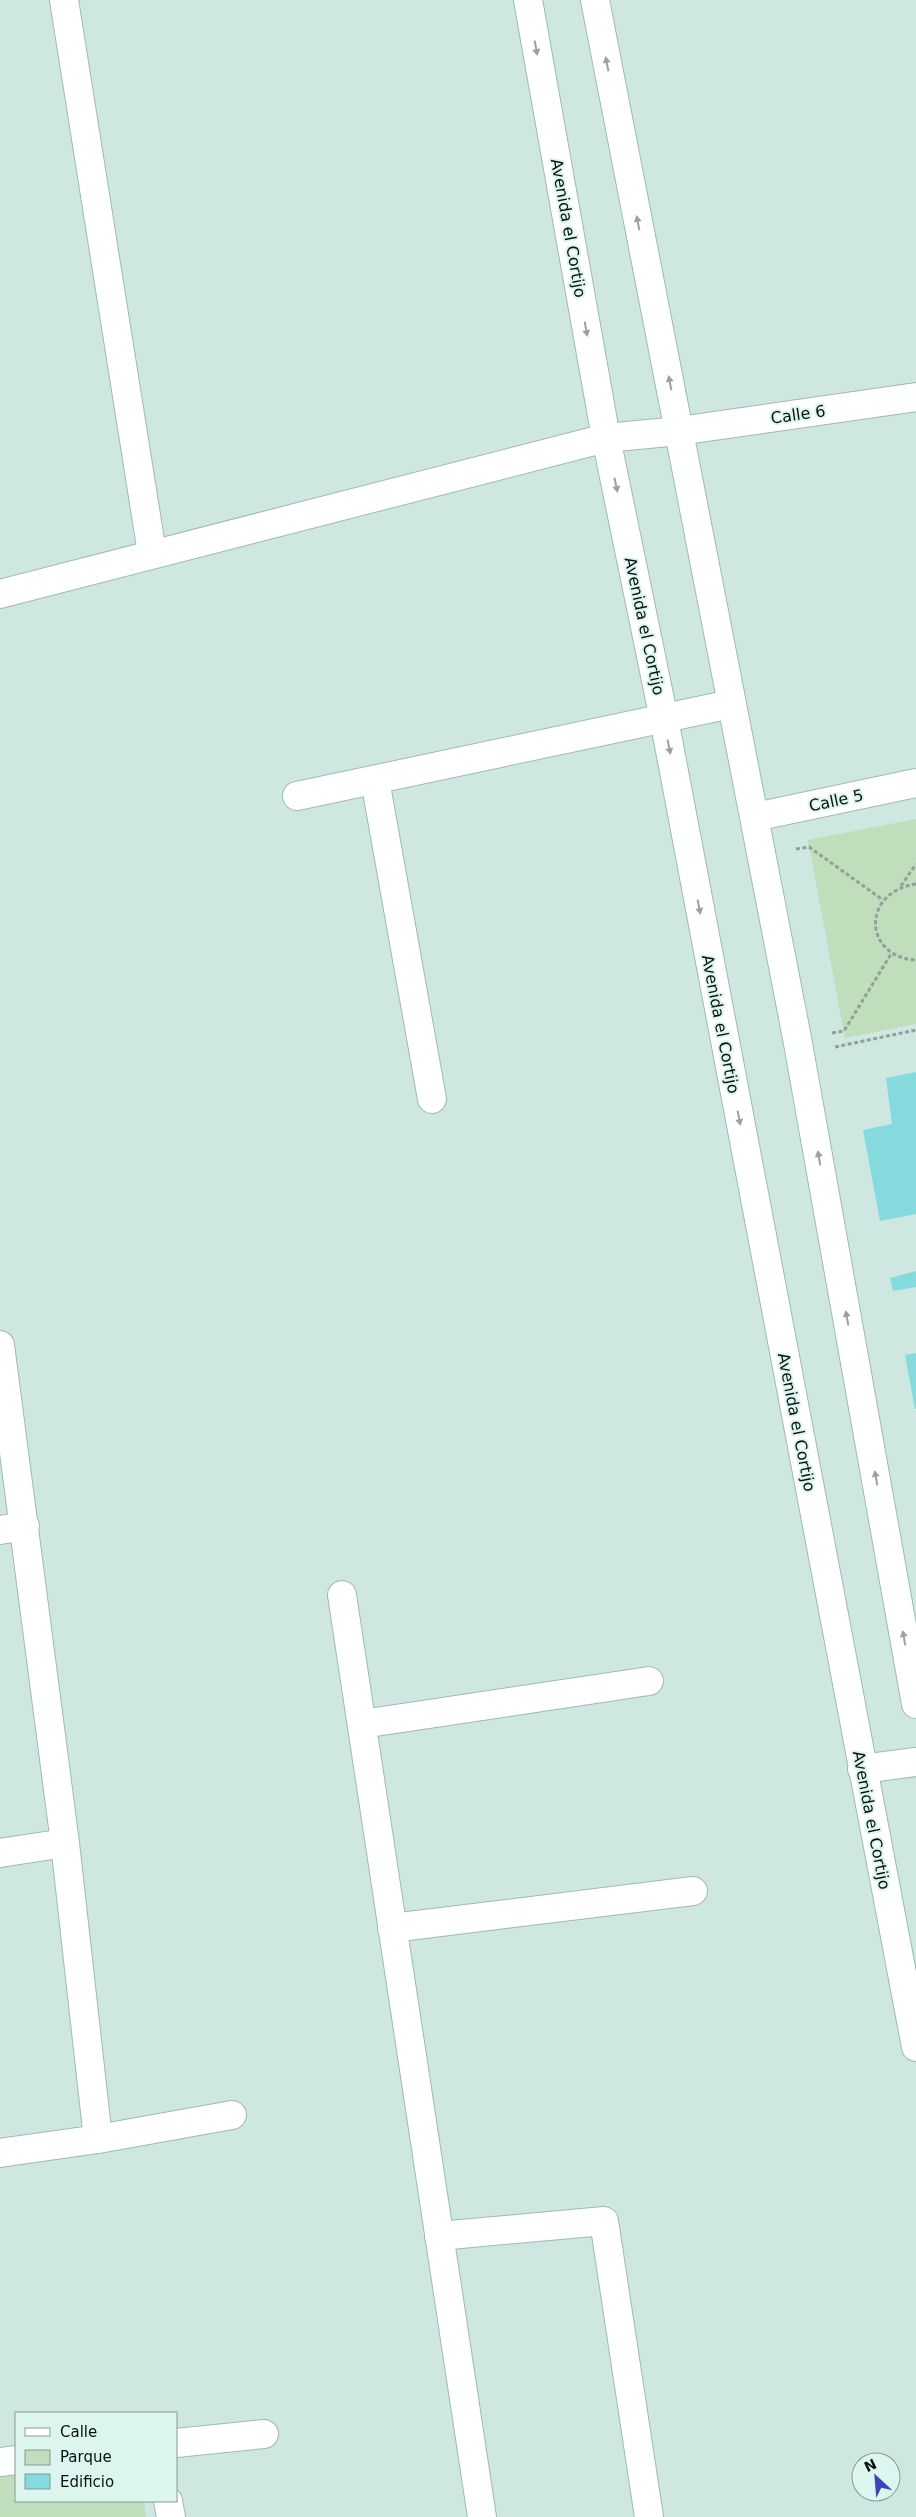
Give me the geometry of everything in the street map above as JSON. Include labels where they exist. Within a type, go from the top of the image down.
[{"type":"street","points":[[64,0],[152,553]]},
{"type":"street","name":"Avenida el Cortijo","points":[[528,0],[606,438],[664,719],[916,2047]]},
{"type":"street","points":[[595,0],[799,1046],[916,1704]]},
{"type":"street","name":"Calle 6","points":[[0,594],[152,553],[606,438],[679,431],[916,397]]},
{"type":"street","points":[[296,796],[731,704]]},
{"type":"street","points":[[375,780],[432,1099]]},
{"type":"street","name":"Calle 5","points":[[755,817],[916,783]]},
{"type":"street","points":[[0,1345],[12,1528],[65,1843],[98,2139]]},
{"type":"street","points":[[342,1595],[482,2517]]},
{"type":"street","points":[[362,1724],[649,1681]]},
{"type":"street","points":[[862,1769],[916,1762]]},
{"type":"street","points":[[0,1853],[65,1843]]},
{"type":"street","points":[[392,1928],[693,1891]]},
{"type":"street","points":[[0,2153],[98,2139],[232,2115]]},
{"type":"street","points":[[439,2236],[604,2221],[649,2517]]},
{"type":"street","points":[[178,2443],[264,2434]]},
{"type":"street","points":[[0,2462],[15,2460]]},
{"type":"street","points":[[168,2502],[170,2517]]},
{"type":"path","points":[[762,854],[809,847],[883,900]]},
{"type":"path","points":[[916,864],[901,887],[883,900],[877,912],[875,924],[880,940],[891,954],[904,959],[916,960]]},
{"type":"path","points":[[901,887],[916,884]]},
{"type":"path","points":[[799,1046],[844,1031],[891,954]]},
{"type":"path","points":[[799,1046],[916,1030]]},
{"type":"green space","points":[[916,819],[916,1024],[845,1038],[808,840]]},
{"type":"green space","points":[[15,2474],[15,2502],[144,2502],[146,2517],[0,2517],[0,2476]]},
{"type":"building","points":[[916,1072],[916,1214],[880,1221],[863,1130],[892,1124],[886,1078]]},
{"type":"building","points":[[916,1271],[916,1287],[893,1291],[890,1278]]},
{"type":"building","points":[[916,1353],[916,1409],[915,1409],[905,1355]]}]
